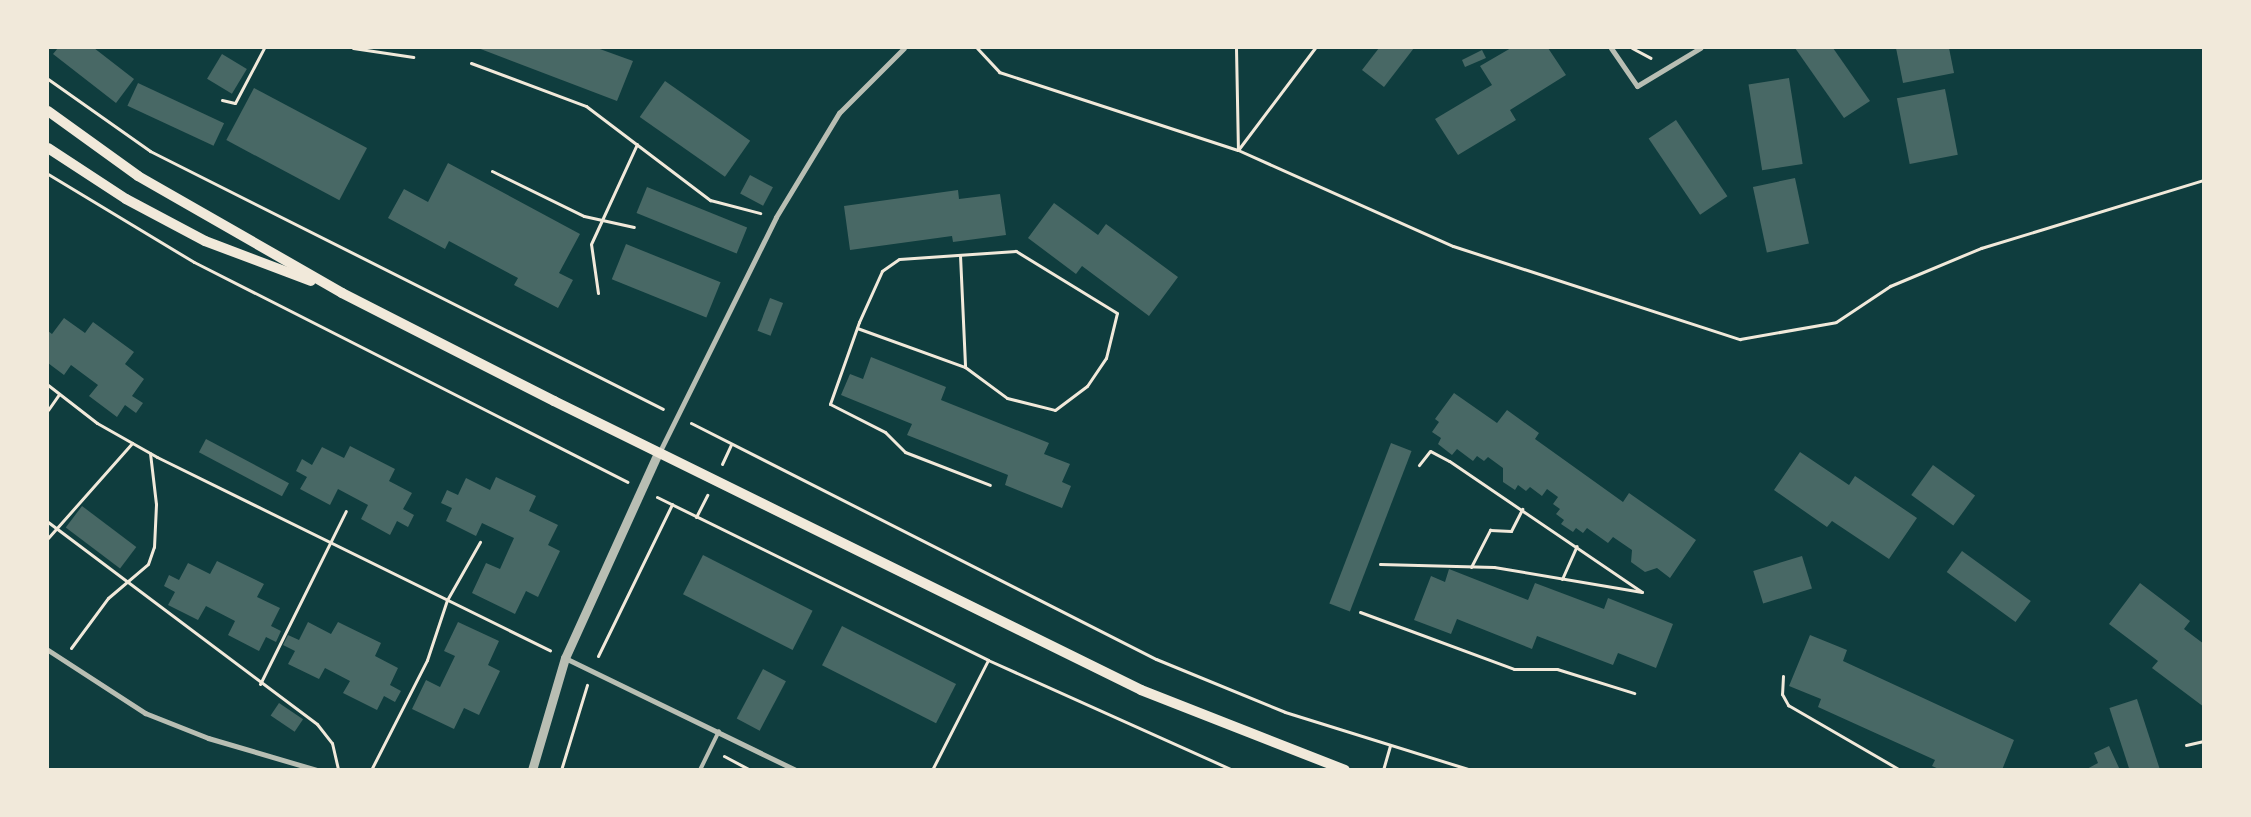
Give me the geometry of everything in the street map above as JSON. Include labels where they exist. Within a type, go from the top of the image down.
[{"type":"main road","points":[[48,111],[138,176],[342,293],[658,453],[1141,690],[1345,770]]},
{"type":"main road","points":[[48,148],[126,200],[205,241],[342,293]]},
{"type":"street","points":[[532,770],[565,658],[658,453],[776,218],[839,113],[904,48]]},
{"type":"street","points":[[1611,48],[1637,86],[1700,48]]},
{"type":"street","points":[[48,650],[145,713],[208,738],[317,770]]},
{"type":"street","points":[[565,658],[592,669],[720,731],[796,770]]},
{"type":"lane","points":[[700,770],[720,731]]},
{"type":"path","points":[[222,100],[236,103],[264,48]]},
{"type":"path","points":[[352,48],[413,57]]},
{"type":"path","points":[[977,48],[999,72],[1238,150],[1453,246],[1740,339],[1836,322],[1890,286],[1981,248],[2204,180]]},
{"type":"path","points":[[1236,48],[1238,150]]},
{"type":"path","points":[[1238,150],[1315,48]]},
{"type":"path","points":[[471,63],[586,106],[710,200],[776,218]]},
{"type":"path","points":[[48,79],[150,151],[1156,658],[1285,712],[1471,770]]},
{"type":"path","points":[[598,293],[592,244],[637,144]]},
{"type":"path","points":[[492,171],[584,216],[603,217],[634,227]]},
{"type":"path","points":[[857,328],[964,367],[1007,398],[1055,410],[1088,386],[1101,365],[1117,312],[1016,251],[899,259],[882,272],[857,328],[830,404],[885,432],[906,452],[990,485]]},
{"type":"path","points":[[960,255],[964,367]]},
{"type":"path","points":[[48,385],[132,443],[150,453],[535,643]]},
{"type":"path","points":[[48,410],[59,394]]},
{"type":"path","points":[[48,538],[132,443]]},
{"type":"path","points":[[1380,564],[1472,566],[1642,592],[1522,509],[1430,451],[1419,465]]},
{"type":"path","points":[[62,660],[108,598],[128,584],[148,564],[154,547],[150,453]]},
{"type":"path","points":[[561,770],[592,669],[672,504]]},
{"type":"path","points":[[1472,566],[1490,530],[1511,531],[1522,509]]},
{"type":"path","points":[[260,684],[346,511]]},
{"type":"path","points":[[48,522],[260,684],[318,724],[332,743],[338,770]]},
{"type":"path","points":[[371,770],[427,660],[447,600],[480,542]]},
{"type":"path","points":[[1562,579],[1577,546]]},
{"type":"path","points":[[1360,612],[1514,669],[1557,669],[1634,693]]},
{"type":"path","points":[[932,770],[988,660]]},
{"type":"path","points":[[1783,676],[1782,694],[1788,705],[1900,770]]},
{"type":"path","points":[[2186,745],[2204,741]]},
{"type":"path","points":[[1383,770],[1390,745]]},
{"type":"building","points":[[58,48],[94,48],[134,79],[116,103],[53,54]]},
{"type":"building","points":[[478,48],[597,48],[633,61],[617,101]]},
{"type":"building","points":[[1379,48],[1414,48],[1384,87],[1362,70]]},
{"type":"building","points":[[1511,48],[1548,48],[1566,75],[1510,110],[1516,120],[1458,155],[1435,119],[1492,85],[1480,66]]},
{"type":"building","points":[[1795,48],[1833,48],[1870,101],[1844,118]]},
{"type":"building","points":[[1896,48],[1949,48],[1954,73],[1903,83]]},
{"type":"building","points":[[1482,50],[1486,58],[1465,67],[1462,60]]},
{"type":"building","points":[[222,54],[247,69],[232,94],[207,79]]},
{"type":"building","points":[[1789,78],[1803,164],[1762,170],[1749,84]]},
{"type":"building","points":[[665,81],[750,141],[725,177],[640,117]]},
{"type":"building","points":[[138,83],[224,123],[214,146],[127,106]]},
{"type":"building","points":[[254,88],[367,148],[339,200],[226,140]]},
{"type":"building","points":[[1945,89],[1958,155],[1910,164],[1897,98]]},
{"type":"building","points":[[1676,120],[1727,196],[1700,215],[1649,138]]},
{"type":"building","points":[[448,163],[580,234],[559,273],[573,280],[558,308],[514,285],[518,278],[449,241],[445,249],[388,218],[404,189],[428,202]]},
{"type":"building","points":[[750,175],[773,187],[763,206],[740,194]]},
{"type":"building","points":[[1795,178],[1809,244],[1767,252],[1753,187]]},
{"type":"building","points":[[647,187],[747,227],[737,253],[637,213]]},
{"type":"building","points":[[958,190],[959,199],[1000,194],[1006,235],[953,242],[952,236],[850,250],[844,206]]},
{"type":"building","points":[[1054,203],[1098,235],[1106,224],[1178,277],[1149,316],[1082,266],[1076,274],[1028,238]]},
{"type":"building","points":[[626,244],[721,282],[706,317],[612,279]]},
{"type":"building","points":[[770,298],[783,303],[771,336],[757,331]]},
{"type":"building","points":[[64,318],[85,333],[93,322],[134,352],[125,364],[144,379],[132,396],[143,403],[136,413],[125,405],[117,417],[89,396],[98,385],[71,365],[64,375],[48,363],[48,331],[52,334]]},
{"type":"building","points":[[871,357],[946,387],[941,400],[1049,443],[1044,454],[1070,464],[1062,482],[1071,486],[1062,508],[1005,485],[1008,475],[907,435],[912,424],[841,395],[850,374],[863,379]]},
{"type":"building","points":[[1454,393],[1497,423],[1507,410],[1539,433],[1535,439],[1623,502],[1629,493],[1696,540],[1670,578],[1657,568],[1645,572],[1631,562],[1632,550],[1613,537],[1608,543],[1587,528],[1583,533],[1576,528],[1573,532],[1561,524],[1564,520],[1556,514],[1560,509],[1553,504],[1558,497],[1547,489],[1542,496],[1530,487],[1526,491],[1518,485],[1515,490],[1503,482],[1503,468],[1488,457],[1484,461],[1477,456],[1473,461],[1457,449],[1452,455],[1438,444],[1441,438],[1432,432],[1439,422],[1435,419]]},
{"type":"building","points":[[206,439],[289,483],[282,496],[199,452]]},
{"type":"building","points":[[1391,443],[1412,451],[1350,611],[1329,604]]},
{"type":"building","points":[[350,446],[395,469],[389,481],[412,493],[403,509],[414,515],[408,527],[397,521],[390,535],[361,519],[368,505],[338,489],[330,505],[300,489],[307,477],[296,471],[302,459],[312,465],[322,447],[344,458]]},
{"type":"building","points":[[1800,452],[1849,485],[1855,476],[1917,518],[1889,559],[1832,521],[1827,527],[1774,490]]},
{"type":"building","points":[[1933,465],[1975,496],[1953,525],[1911,495]]},
{"type":"building","points":[[496,477],[536,496],[529,511],[558,525],[548,545],[560,551],[538,597],[526,591],[515,614],[472,593],[486,563],[500,569],[514,538],[482,523],[476,536],[446,521],[452,508],[441,503],[447,490],[458,495],[466,478],[490,490]]},
{"type":"building","points":[[82,506],[136,547],[120,568],[66,528]]},
{"type":"building","points":[[1962,551],[2031,601],[2015,622],[1947,572]]},
{"type":"building","points":[[703,555],[813,611],[793,650],[683,594]]},
{"type":"building","points":[[1802,556],[1812,589],[1763,603],[1753,571]]},
{"type":"building","points":[[217,561],[264,584],[257,597],[280,608],[271,626],[281,631],[276,642],[266,637],[259,651],[228,635],[235,621],[206,606],[198,620],[168,605],[175,592],[164,586],[169,575],[179,580],[188,563],[210,574]]},
{"type":"building","points":[[1449,569],[1528,600],[1535,583],[1604,609],[1608,598],[1673,624],[1656,668],[1618,653],[1613,665],[1537,636],[1532,649],[1457,619],[1451,634],[1414,620],[1431,576],[1445,582]]},
{"type":"building","points":[[2140,583],[2190,621],[2184,629],[2204,644],[2204,707],[2152,668],[2158,661],[2109,624]]},
{"type":"building","points":[[308,622],[331,634],[338,622],[381,643],[375,656],[398,668],[390,685],[401,691],[395,702],[384,696],[377,710],[343,693],[350,681],[325,668],[319,679],[288,664],[295,651],[283,645],[288,635],[299,640]]},
{"type":"building","points":[[458,622],[499,641],[488,665],[500,671],[479,715],[464,708],[454,729],[412,709],[426,680],[440,687],[455,656],[444,651]]},
{"type":"building","points":[[842,626],[956,684],[936,723],[822,665]]},
{"type":"building","points":[[1810,635],[1847,650],[1843,661],[2014,740],[2002,770],[1941,770],[1932,766],[1935,760],[1818,707],[1821,699],[1789,686]]},
{"type":"building","points":[[763,669],[786,681],[760,731],[737,718]]},
{"type":"building","points":[[2137,699],[2160,770],[2130,770],[2109,708]]},
{"type":"building","points":[[279,703],[303,719],[295,732],[271,715]]},
{"type":"building","points":[[2109,746],[2120,770],[2085,770],[2098,763],[2094,753]]}]
